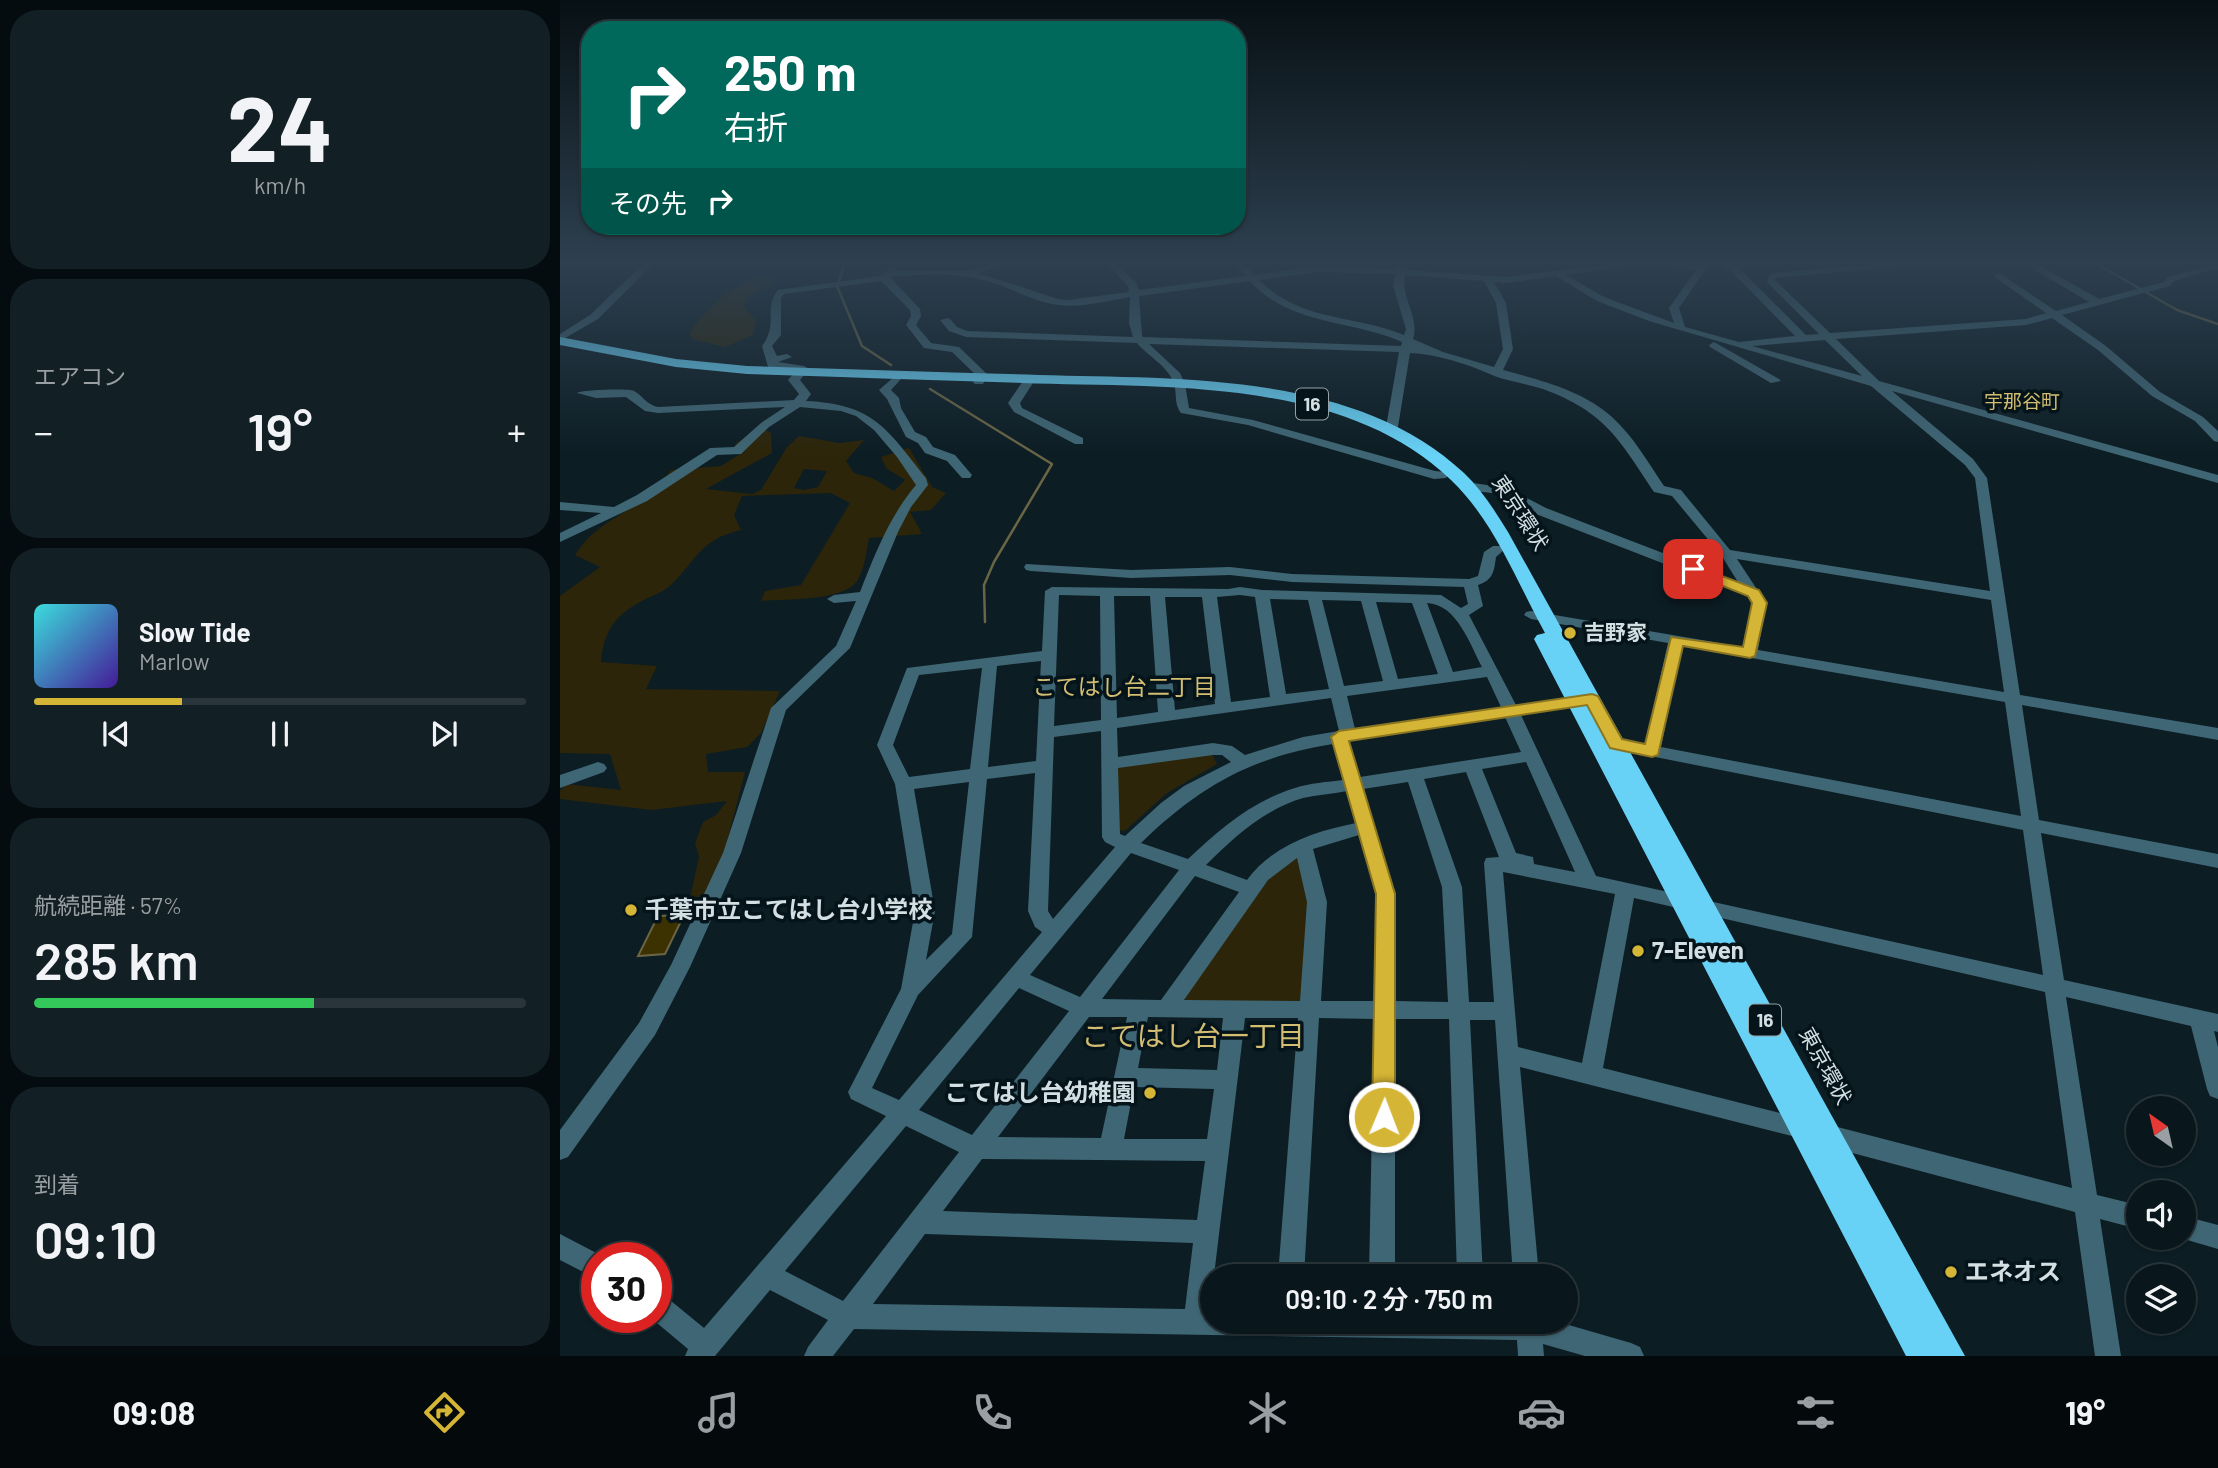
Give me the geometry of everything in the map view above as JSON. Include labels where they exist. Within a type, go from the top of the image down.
[{"type":"highway","name":"東京環状","points":[[560,342],[676,363],[798,374],[1181,386],[1254,396],[1328,414],[1399,444],[1442,475],[1480,517],[1539,617]]},
{"type":"highway","name":"東京環状","points":[[798,374],[1181,386],[1285,397],[1353,416],[1391,433],[1429,455],[1466,486],[1492,519],[1539,617],[1816,1132],[1947,1356]]},
{"type":"highway","name":"東京環状","points":[[1584,701],[1616,744],[1693,905]]},
{"type":"highway","name":"東京環状","points":[[1816,1132],[1925,1356]]},
{"type":"street","points":[[560,342],[580,327]]},
{"type":"street","points":[[560,538],[642,498],[714,451],[737,451],[765,425],[796,405],[805,394],[794,380],[804,369],[772,365],[773,360],[767,346],[780,338],[778,327]]},
{"type":"street","points":[[913,327],[928,346],[959,351],[983,375],[980,380]]},
{"type":"street","points":[[951,327],[966,334],[1140,341],[1406,344]]},
{"type":"street","points":[[1135,327],[1140,341],[1172,369],[1181,386],[1181,406],[1190,414],[1249,422],[1434,475],[1442,475]]},
{"type":"street","points":[[1349,327],[1562,393],[1598,411],[1621,433],[1659,489],[1676,493],[1726,553],[1754,593],[1759,603],[1750,653]]},
{"type":"street","points":[[1391,433],[1410,327]]},
{"type":"street","points":[[1496,373],[1508,349],[1503,327]]},
{"type":"street","points":[[1674,327],[2218,479]]},
{"type":"street","points":[[1683,327],[1685,331],[1775,381]]},
{"type":"street","points":[[1792,327],[1804,339]]},
{"type":"street","points":[[1819,327],[1875,383],[1969,462],[1979,474],[1988,514],[2108,1356]]},
{"type":"street","points":[[1733,344],[1977,327]]},
{"type":"street","points":[[2071,327],[2102,348],[2156,394],[2199,419],[2218,438]]},
{"type":"street","points":[[773,360],[787,357]]},
{"type":"street","points":[[895,379],[885,390],[893,398],[894,407],[907,423],[910,434],[922,440],[927,448],[951,458],[966,475]]},
{"type":"street","points":[[1027,383],[1014,403],[1018,410],[1079,441]]},
{"type":"street","points":[[560,1149],[647,1029],[680,967],[732,853],[779,708],[842,648],[891,532],[905,506],[922,485],[922,481],[872,423],[858,413],[840,407],[769,404],[658,410],[649,409],[629,393],[583,393]]},
{"type":"street","points":[[872,423],[900,416]]},
{"type":"street","points":[[1466,486],[1513,494],[1541,511],[1754,593]]},
{"type":"street","points":[[560,506],[616,511]]},
{"type":"street","points":[[1031,567],[1131,574],[1225,571],[1403,583],[1470,583],[1483,579],[1487,572],[1489,555],[1498,549]]},
{"type":"street","points":[[1726,553],[1999,597]]},
{"type":"street","points":[[1224,708],[1215,593],[1225,571]]},
{"type":"street","points":[[1459,614],[1476,606],[1470,583]]},
{"type":"street","points":[[1055,930],[1042,922],[1038,911],[1052,592],[1240,591],[1262,594],[1441,599],[1459,614],[1492,671],[1589,881]]},
{"type":"street","points":[[1107,592],[1111,837],[1250,888]]},
{"type":"street","points":[[1157,593],[1167,717]]},
{"type":"street","points":[[1262,594],[1279,701]]},
{"type":"street","points":[[834,599],[865,596]]},
{"type":"street","points":[[1314,596],[1337,692],[1353,783],[1386,894],[1382,1264]]},
{"type":"street","points":[[1367,597],[1392,684]]},
{"type":"street","points":[[1418,598],[1447,677]]},
{"type":"street","points":[[1539,617],[2218,734]]},
{"type":"street","points":[[1652,751],[1676,640]]},
{"type":"street","points":[[1049,655],[913,671],[885,745],[904,784],[925,911],[911,989],[859,1092],[975,1148],[1217,1150]]},
{"type":"street","points":[[911,989],[962,937],[990,662]]},
{"type":"street","points":[[1046,733],[1492,671]]},
{"type":"street","points":[[672,1321],[702,1351],[1127,845],[1167,807],[1190,790],[1244,762],[1303,743],[1584,701]]},
{"type":"street","points":[[1616,744],[2218,861]]},
{"type":"street","points":[[1109,764],[1213,749],[1226,750],[1244,762]]},
{"type":"street","points":[[817,1356],[1192,867],[1230,830],[1265,808],[1299,793],[1530,756]]},
{"type":"street","points":[[1472,765],[1509,858],[1531,864],[1539,872]]},
{"type":"street","points":[[904,784],[1044,766]]},
{"type":"street","points":[[560,782],[598,768]]},
{"type":"street","points":[[1413,774],[1452,887],[1455,905],[1470,1264]]},
{"type":"street","points":[[1166,1009],[1250,888],[1280,858],[1325,835],[1365,827]]},
{"type":"street","points":[[1293,1264],[1317,902],[1303,845]]},
{"type":"street","points":[[1525,1264],[1493,863],[1626,889],[2209,1021],[2218,1089]]},
{"type":"street","points":[[1591,1075],[1626,889]]},
{"type":"street","points":[[1017,978],[1083,1008],[1311,1012],[1505,1011]]},
{"type":"street","points":[[1110,1150],[1139,1010]]},
{"type":"street","points":[[1196,1322],[1235,1010]]},
{"type":"street","points":[[1508,1054],[2126,1214]]},
{"type":"street","points":[[1125,1077],[1226,1080]]},
{"type":"street","points":[[921,1222],[1207,1232]]},
{"type":"street","points":[[2196,1231],[2218,1237]]},
{"type":"street","points":[[560,1247],[581,1258]]},
{"type":"street","points":[[768,1275],[846,1316],[1200,1322]]},
{"type":"street","points":[[1530,1334],[1531,1356]]},
{"type":"street","points":[[1561,1334],[1631,1356]]},
{"type":"shaded area","points":[[694,327],[755,327],[753,335],[725,347],[692,339],[689,333]]},
{"type":"shaded area","points":[[760,427],[771,433],[772,453],[706,489],[752,494],[761,490],[787,447],[799,436],[840,443],[864,440],[846,461],[854,473],[872,478],[894,491],[905,480],[886,468],[881,457],[909,448],[932,487],[946,493],[931,510],[910,512],[922,534],[869,538],[862,571],[850,588],[827,596],[761,601],[765,591],[801,585],[850,503],[831,493],[742,496],[734,515],[741,530],[707,545],[670,586],[627,611],[613,624],[605,640],[601,662],[657,666],[646,689],[780,691],[761,733],[747,747],[706,754],[708,772],[745,772],[713,896],[690,898],[699,857],[695,843],[703,822],[716,815],[727,801],[651,810],[560,799],[560,791],[566,784],[621,790],[610,754],[560,753],[560,596],[600,567],[575,555],[589,537],[649,496],[671,470],[721,466],[745,451],[735,444]],"holes":[[[804,469],[827,471],[818,487],[804,490],[794,488]]]},
{"type":"shaded area","points":[[1211,752],[1217,764],[1167,793],[1125,831],[1115,830],[1113,769],[1120,765]]},
{"type":"shaded area","points":[[1296,854],[1313,904],[1307,998],[1299,1004],[1189,1004],[1183,996],[1261,884]]},
{"type":"shaded area","points":[[684,915],[665,954],[638,956],[658,916]]},
{"type":"waterway","points":[[854,327],[862,346],[891,365]]},
{"type":"waterway","points":[[930,389],[1052,464],[994,562],[984,585],[985,622]]},
{"type":"place","name":"吉野家","points":[[1570,633]]},
{"type":"place","name":"千葉市立こてはし台小学校","points":[[631,910]]},
{"type":"place","name":"7-Eleven","points":[[1638,951]]},
{"type":"place","name":"こてはし台幼稚園","points":[[1150,1093]]},
{"type":"place","name":"エネオス","points":[[1951,1272]]},
{"type":"district","name":"宇那谷町","points":[[2022,401]]},
{"type":"district","name":"こてはし台二丁目","points":[[1124,687]]},
{"type":"district","name":"こてはし台一丁目","points":[[1193,1036]]},
{"type":"route","points":[[1384,1117],[1386,894],[1339,737],[1592,699],[1616,744],[1652,751],[1676,640],[1750,653],[1759,603],[1754,593],[1693,569]]}]
